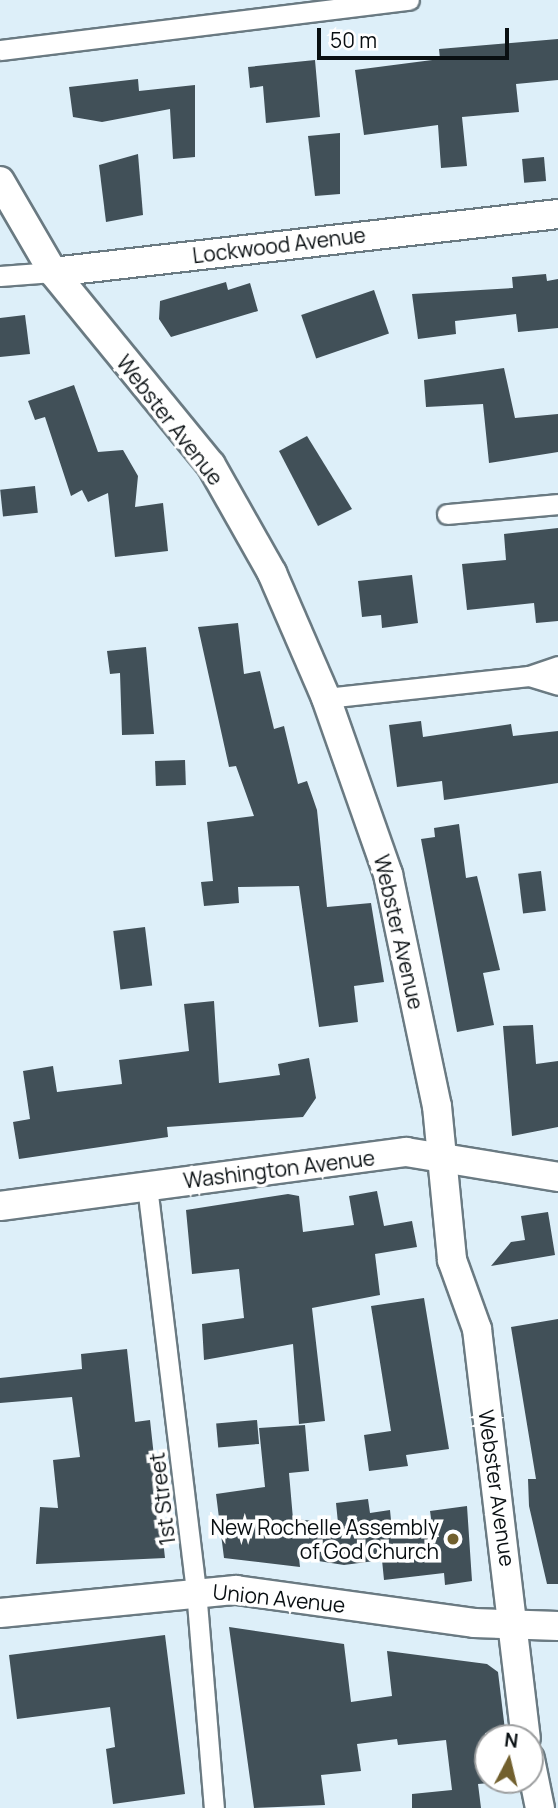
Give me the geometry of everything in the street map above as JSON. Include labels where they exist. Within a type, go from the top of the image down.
[{"type":"street","points":[[0,50],[409,0]]},
{"type":"street","name":"Webster Avenue","points":[[0,181],[53,272],[211,465],[272,573],[326,698],[388,874],[437,1106],[440,1157],[453,1261],[477,1329],[517,1626],[516,1688],[523,1724]]},
{"type":"street","name":"Lockwood Avenue","points":[[0,276],[558,214]]},
{"type":"street","points":[[447,514],[558,504]]},
{"type":"street","points":[[326,698],[530,676],[558,666]]},
{"type":"street","points":[[530,676],[558,685]]},
{"type":"street","name":"Washington Avenue","points":[[0,1206],[406,1152],[558,1177]]},
{"type":"street","name":"1st Street","points":[[147,1186],[196,1590],[214,1808]]},
{"type":"street","name":"Union Avenue","points":[[0,1613],[196,1590],[517,1626],[558,1626]]},
{"type":"building","points":[[558,39],[558,80],[516,84],[519,112],[462,117],[467,166],[441,168],[438,125],[364,135],[355,70],[440,59],[439,49]]},
{"type":"building","points":[[315,60],[320,117],[266,123],[263,86],[250,88],[248,67]]},
{"type":"building","points":[[138,79],[139,91],[195,85],[195,157],[173,159],[170,109],[102,122],[73,117],[69,87]]},
{"type":"building","points":[[340,133],[340,194],[315,196],[308,136]]},
{"type":"building","points":[[138,154],[143,215],[106,222],[99,165]]},
{"type":"building","points":[[544,157],[546,181],[524,183],[522,159]]},
{"type":"building","points":[[546,274],[547,281],[558,279],[558,328],[518,332],[516,314],[455,321],[456,334],[418,339],[412,294],[513,288],[512,277]]},
{"type":"building","points":[[226,282],[228,290],[250,283],[258,311],[171,337],[159,319],[160,301]]},
{"type":"building","points":[[374,290],[389,333],[316,359],[301,315]]},
{"type":"building","points":[[25,315],[30,354],[0,357],[0,318]]},
{"type":"building","points":[[504,368],[515,418],[558,414],[558,452],[489,463],[483,404],[426,407],[424,380]]},
{"type":"building","points":[[74,385],[98,452],[123,450],[138,476],[135,507],[163,503],[168,551],[115,557],[108,493],[88,502],[82,490],[71,496],[45,417],[35,420],[28,401]]},
{"type":"building","points":[[307,436],[352,509],[318,526],[279,451]]},
{"type":"building","points":[[35,486],[38,513],[3,517],[0,490]]},
{"type":"building","points":[[558,528],[558,621],[536,623],[534,603],[467,610],[462,564],[506,560],[504,534]]},
{"type":"building","points":[[412,575],[418,623],[382,628],[381,615],[362,617],[358,581]]},
{"type":"building","points":[[238,623],[244,674],[260,671],[274,729],[284,726],[298,784],[307,781],[317,810],[327,907],[371,903],[384,982],[354,986],[358,1022],[319,1027],[299,886],[238,887],[239,903],[204,906],[201,882],[213,881],[207,822],[254,816],[236,766],[229,767],[198,627]]},
{"type":"building","points":[[146,647],[154,734],[122,735],[120,673],[110,674],[107,651]]},
{"type":"building","points":[[421,721],[423,737],[511,724],[513,736],[558,731],[558,783],[444,800],[442,781],[397,787],[389,725]]},
{"type":"building","points":[[185,760],[186,785],[156,786],[155,761]]},
{"type":"building","points":[[459,824],[466,878],[477,876],[500,970],[483,973],[494,1025],[457,1032],[421,839],[435,837],[434,828]]},
{"type":"building","points":[[541,871],[546,911],[523,914],[518,874]]},
{"type":"building","points":[[145,927],[152,986],[120,989],[113,931]]},
{"type":"building","points":[[214,1001],[219,1083],[280,1075],[278,1064],[309,1058],[316,1098],[303,1117],[167,1127],[168,1137],[19,1159],[13,1122],[30,1119],[23,1071],[53,1066],[57,1092],[122,1084],[119,1060],[189,1051],[184,1004]]},
{"type":"building","points":[[533,1025],[536,1064],[558,1061],[558,1127],[512,1136],[503,1026]]},
{"type":"building","points":[[377,1191],[384,1226],[412,1221],[417,1247],[375,1254],[380,1295],[312,1308],[325,1421],[299,1424],[293,1344],[204,1360],[202,1324],[244,1318],[239,1269],[192,1274],[186,1210],[288,1194],[299,1196],[303,1232],[354,1225],[349,1196]]},
{"type":"building","points":[[548,1212],[555,1255],[491,1266],[511,1242],[525,1240],[521,1216]]},
{"type":"building","points":[[424,1298],[449,1449],[406,1455],[408,1466],[369,1471],[364,1435],[391,1431],[371,1306]]},
{"type":"building","points":[[558,1319],[558,1584],[547,1584],[529,1506],[528,1479],[536,1479],[511,1327]]},
{"type":"building","points":[[127,1349],[135,1422],[150,1420],[165,1558],[36,1564],[40,1507],[58,1508],[53,1460],[80,1457],[72,1397],[0,1403],[0,1378],[82,1369],[81,1354]]},
{"type":"building","points":[[257,1420],[259,1444],[218,1447],[216,1424]]},
{"type":"building","points":[[305,1425],[309,1471],[289,1473],[293,1519],[338,1523],[336,1503],[368,1499],[370,1513],[390,1510],[392,1530],[432,1525],[430,1511],[467,1506],[472,1581],[445,1585],[444,1573],[384,1580],[382,1560],[344,1565],[299,1558],[300,1567],[224,1558],[216,1494],[265,1487],[259,1428]]},
{"type":"building","points":[[229,1627],[344,1644],[351,1702],[392,1696],[387,1651],[487,1664],[498,1672],[504,1724],[474,1724],[474,1794],[479,1794],[481,1808],[412,1808],[412,1794],[452,1790],[446,1740],[398,1745],[397,1739],[357,1744],[361,1771],[321,1775],[325,1805],[254,1808]]},
{"type":"building","points":[[165,1635],[185,1794],[113,1804],[106,1749],[115,1747],[110,1707],[17,1719],[9,1655]]},
{"type":"place","name":"New Rochelle Assembly of God Church","points":[[453,1539]]}]
